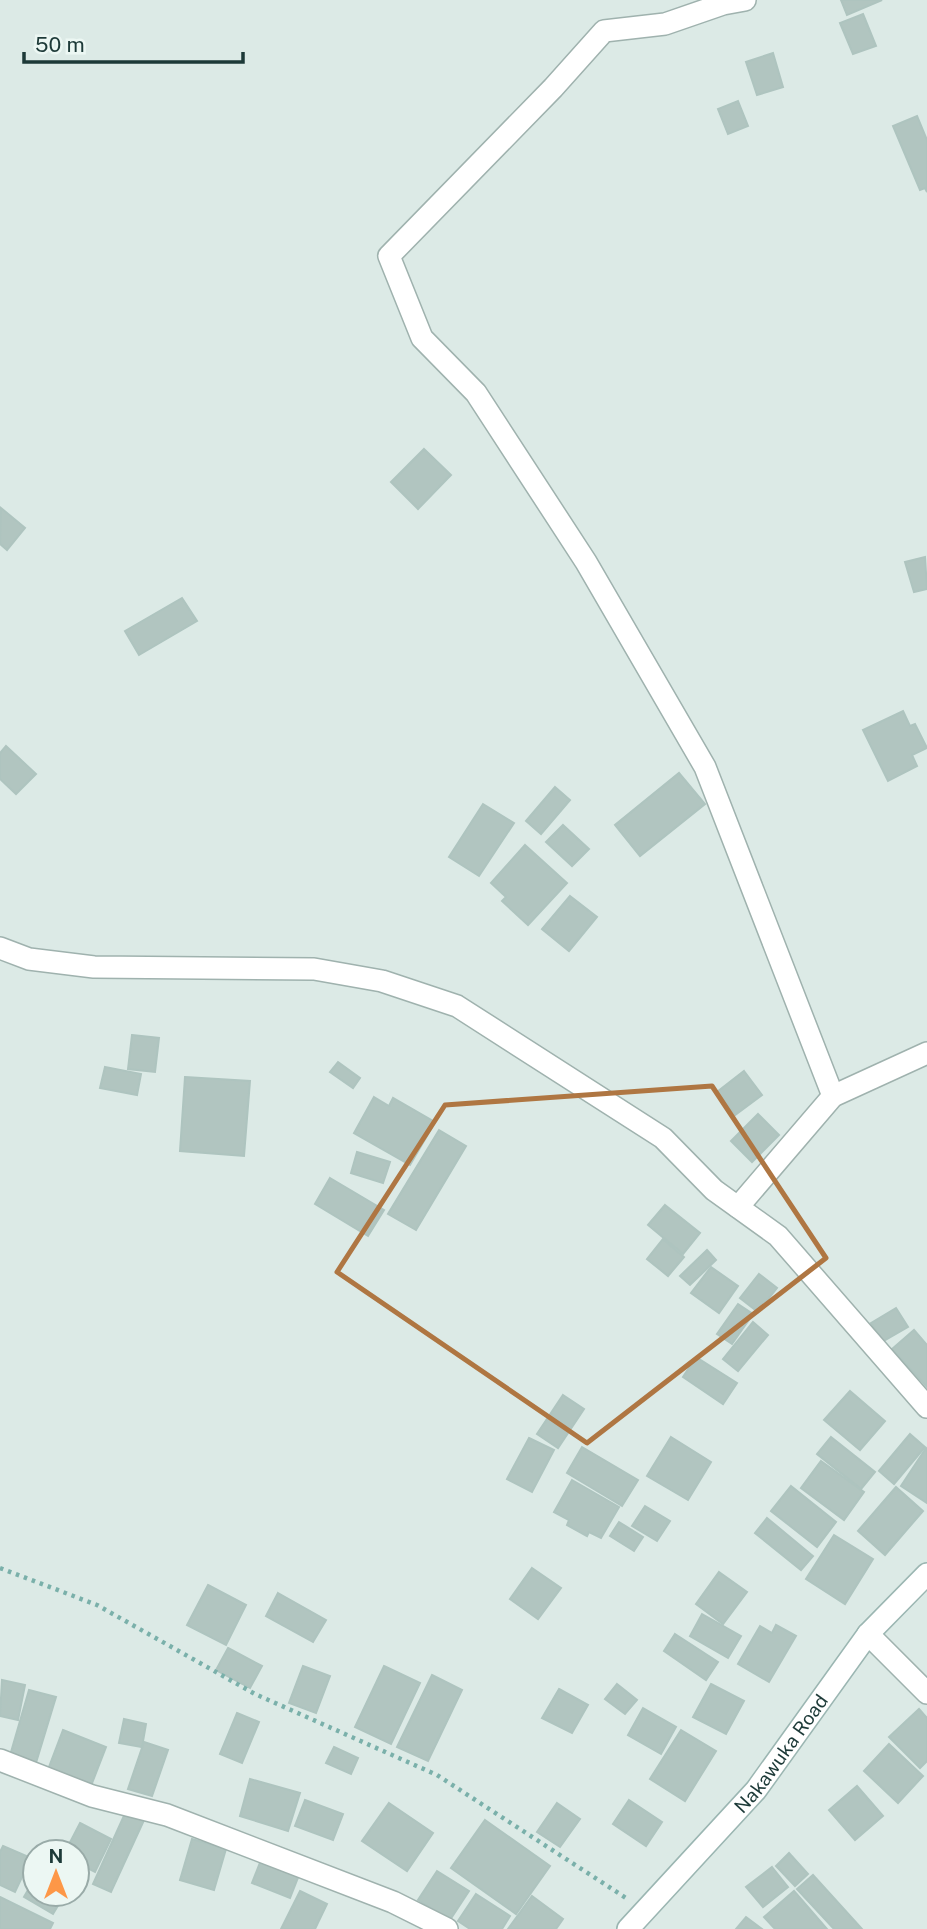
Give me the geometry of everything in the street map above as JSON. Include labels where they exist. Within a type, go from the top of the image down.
[{"type":"street","points":[[745,0],[723,4],[665,24],[604,31],[553,88],[389,256],[422,338],[476,393],[586,562],[705,767],[833,1097]]},
{"type":"street","points":[[0,948],[29,959],[94,967],[314,969],[382,981],[457,1006],[663,1139],[714,1190],[778,1236],[927,1407]]},
{"type":"street","points":[[738,1207],[833,1097],[927,1052]]},
{"type":"street","name":"Nakawuka Road","points":[[628,1929],[756,1790],[869,1634],[927,1574]]},
{"type":"street","points":[[869,1634],[927,1693]]},
{"type":"street","points":[[0,1760],[92,1796],[167,1815],[393,1902],[447,1929]]},
{"type":"path","points":[[0,1567],[97,1605],[255,1694],[437,1775],[643,1912]]},
{"type":"highlighted area","points":[[712,1086],[826,1258],[587,1443],[337,1272],[445,1105]]},
{"type":"building","points":[[841,0],[882,0],[847,15]]},
{"type":"building","points":[[863,14],[876,46],[853,54],[840,23]]},
{"type":"building","points":[[773,53],[783,87],[757,95],[746,62]]},
{"type":"building","points":[[738,101],[748,126],[728,134],[718,109]]},
{"type":"building","points":[[917,116],[927,140],[927,192],[925,188],[920,190],[893,126]]},
{"type":"building","points":[[424,449],[451,475],[418,509],[391,482]]},
{"type":"building","points":[[1,508],[25,528],[7,550],[0,544]]},
{"type":"building","points":[[925,557],[927,589],[914,592],[905,562]]},
{"type":"building","points":[[182,598],[197,621],[139,655],[125,631]]},
{"type":"building","points":[[903,711],[910,726],[915,724],[927,748],[912,755],[917,766],[888,781],[863,730]]},
{"type":"building","points":[[6,746],[36,774],[16,794],[0,779],[0,753]]},
{"type":"building","points":[[679,773],[705,804],[640,856],[615,825]]},
{"type":"building","points":[[555,787],[570,800],[541,834],[526,821]]},
{"type":"building","points":[[483,804],[514,823],[479,876],[449,857]]},
{"type":"building","points":[[563,825],[589,849],[572,866],[546,842]]},
{"type":"building","points":[[525,845],[567,883],[528,925],[502,901],[506,897],[491,883]]},
{"type":"building","points":[[570,896],[597,917],[569,951],[542,929]]},
{"type":"building","points":[[132,1035],[159,1038],[155,1072],[128,1069]]},
{"type":"building","points":[[338,1062],[360,1078],[353,1088],[330,1072]]},
{"type":"building","points":[[105,1067],[141,1074],[137,1095],[100,1088]]},
{"type":"building","points":[[744,1071],[762,1095],[735,1115],[717,1092]]},
{"type":"building","points":[[185,1077],[250,1081],[244,1156],[180,1151]]},
{"type":"building","points":[[374,1097],[389,1106],[393,1098],[435,1122],[410,1165],[354,1133]]},
{"type":"building","points":[[758,1114],[779,1135],[752,1162],[731,1141]]},
{"type":"building","points":[[439,1130],[466,1146],[416,1230],[388,1214]]},
{"type":"building","points":[[357,1152],[390,1162],[383,1183],[351,1173]]},
{"type":"building","points":[[330,1178],[384,1210],[368,1236],[315,1204]]},
{"type":"building","points":[[665,1205],[700,1233],[683,1254],[648,1225]]},
{"type":"building","points":[[663,1239],[684,1257],[668,1276],[647,1259]]},
{"type":"building","points":[[707,1250],[716,1260],[690,1285],[680,1276]]},
{"type":"building","points":[[711,1267],[738,1286],[719,1313],[691,1293]]},
{"type":"building","points":[[759,1274],[777,1288],[758,1312],[740,1298]]},
{"type":"building","points":[[738,1304],[753,1314],[732,1344],[717,1334]]},
{"type":"building","points":[[896,1308],[908,1327],[882,1342],[871,1323]]},
{"type":"building","points":[[753,1322],[768,1335],[738,1371],[723,1359]]},
{"type":"building","points":[[914,1330],[927,1345],[927,1387],[892,1349]]},
{"type":"building","points":[[696,1357],[737,1383],[723,1404],[683,1377]]},
{"type":"building","points":[[850,1391],[885,1421],[860,1450],[824,1420]]},
{"type":"building","points":[[563,1395],[584,1409],[558,1448],[537,1434]]},
{"type":"building","points":[[910,1434],[925,1447],[894,1484],[879,1471]]},
{"type":"building","points":[[671,1437],[711,1462],[688,1500],[647,1476]]},
{"type":"building","points":[[831,1437],[875,1472],[861,1489],[817,1454]]},
{"type":"building","points":[[529,1438],[554,1450],[532,1492],[507,1479]]},
{"type":"building","points":[[582,1447],[638,1480],[622,1506],[567,1473]]},
{"type":"building","points":[[927,1449],[927,1503],[901,1486]]},
{"type":"building","points":[[821,1461],[864,1492],[844,1520],[801,1488]]},
{"type":"building","points":[[572,1480],[619,1507],[601,1538],[589,1532],[587,1536],[567,1525],[569,1520],[554,1512]]},
{"type":"building","points":[[791,1486],[836,1522],[817,1547],[771,1511]]},
{"type":"building","points":[[896,1487],[923,1511],[885,1555],[858,1531]]},
{"type":"building","points":[[645,1506],[670,1521],[657,1541],[632,1526]]},
{"type":"building","points":[[767,1518],[813,1556],[801,1570],[755,1533]]},
{"type":"building","points":[[619,1522],[643,1537],[634,1551],[610,1536]]},
{"type":"building","points":[[834,1535],[873,1559],[845,1604],[806,1579]]},
{"type":"building","points":[[532,1568],[561,1588],[538,1619],[510,1599]]},
{"type":"building","points":[[719,1572],[747,1592],[723,1624],[696,1604]]},
{"type":"building","points":[[208,1585],[246,1605],[226,1645],[187,1625]]},
{"type":"building","points":[[278,1593],[326,1620],[313,1642],[266,1616]]},
{"type":"building","points":[[702,1614],[741,1636],[728,1658],[690,1636]]},
{"type":"building","points":[[776,1625],[796,1636],[769,1682],[738,1664],[760,1626],[772,1633]]},
{"type":"building","points":[[675,1634],[718,1662],[706,1680],[664,1651]]},
{"type":"building","points":[[228,1648],[262,1666],[250,1688],[216,1670]]},
{"type":"building","points":[[303,1666],[330,1676],[316,1713],[289,1703]]},
{"type":"building","points":[[384,1666],[420,1683],[391,1744],[355,1727]]},
{"type":"building","points":[[432,1675],[462,1690],[428,1761],[397,1747]]},
{"type":"building","points":[[2,1680],[25,1685],[18,1720],[0,1716]]},
{"type":"building","points":[[617,1684],[637,1700],[625,1714],[605,1699]]},
{"type":"building","points":[[711,1684],[744,1701],[726,1734],[693,1717]]},
{"type":"building","points":[[559,1689],[588,1705],[572,1733],[542,1718]]},
{"type":"building","points":[[29,1690],[56,1697],[35,1766],[9,1759]]},
{"type":"building","points":[[643,1708],[676,1727],[661,1754],[628,1735]]},
{"type":"building","points":[[919,1709],[927,1718],[927,1761],[920,1768],[889,1737]]},
{"type":"building","points":[[237,1713],[259,1722],[242,1763],[220,1754]]},
{"type":"building","points":[[124,1719],[146,1724],[142,1747],[119,1743]]},
{"type":"building","points":[[63,1730],[106,1747],[89,1791],[46,1775]]},
{"type":"building","points":[[681,1730],[716,1751],[685,1801],[650,1779]]},
{"type":"building","points":[[144,1742],[168,1750],[152,1796],[128,1789]]},
{"type":"building","points":[[889,1744],[923,1776],[898,1803],[864,1771]]},
{"type":"building","points":[[334,1747],[358,1758],[351,1774],[326,1763]]},
{"type":"building","points":[[250,1779],[300,1793],[288,1831],[240,1816]]},
{"type":"building","points":[[857,1786],[883,1816],[855,1840],[829,1810]]},
{"type":"building","points":[[305,1800],[343,1814],[333,1840],[295,1826]]},
{"type":"building","points":[[629,1800],[662,1822],[646,1846],[613,1824]]},
{"type":"building","points":[[389,1803],[433,1833],[407,1871],[362,1841]]},
{"type":"building","points":[[557,1803],[580,1819],[560,1847],[537,1832]]},
{"type":"building","points":[[127,1809],[145,1818],[111,1892],[93,1884]]},
{"type":"building","points":[[485,1820],[550,1866],[516,1914],[451,1868]]},
{"type":"building","points":[[80,1823],[111,1839],[95,1872],[91,1870],[91,1838],[72,1838]]},
{"type":"building","points":[[192,1839],[226,1849],[214,1890],[180,1880]]},
{"type":"building","points":[[3,1846],[21,1854],[21,1879],[15,1892],[0,1885],[0,1852]]},
{"type":"building","points":[[789,1853],[808,1874],[795,1886],[776,1866]]},
{"type":"building","points":[[261,1860],[299,1875],[290,1898],[252,1883]]},
{"type":"building","points":[[772,1867],[788,1887],[763,1907],[746,1887]]},
{"type":"building","points":[[437,1871],[469,1891],[450,1920],[418,1900]]},
{"type":"building","points":[[813,1875],[862,1929],[834,1929],[797,1889]]},
{"type":"building","points":[[300,1891],[327,1904],[315,1929],[281,1929]]},
{"type":"building","points":[[794,1891],[827,1929],[775,1929],[764,1917]]},
{"type":"building","points":[[476,1894],[510,1916],[502,1929],[470,1929],[458,1921]]},
{"type":"building","points":[[532,1896],[563,1919],[556,1929],[508,1929]]},
{"type":"building","points":[[0,1897],[53,1923],[50,1929],[0,1929]]},
{"type":"building","points":[[43,1908],[57,1908],[53,1914]]},
{"type":"building","points":[[746,1917],[762,1929],[736,1929]]}]
